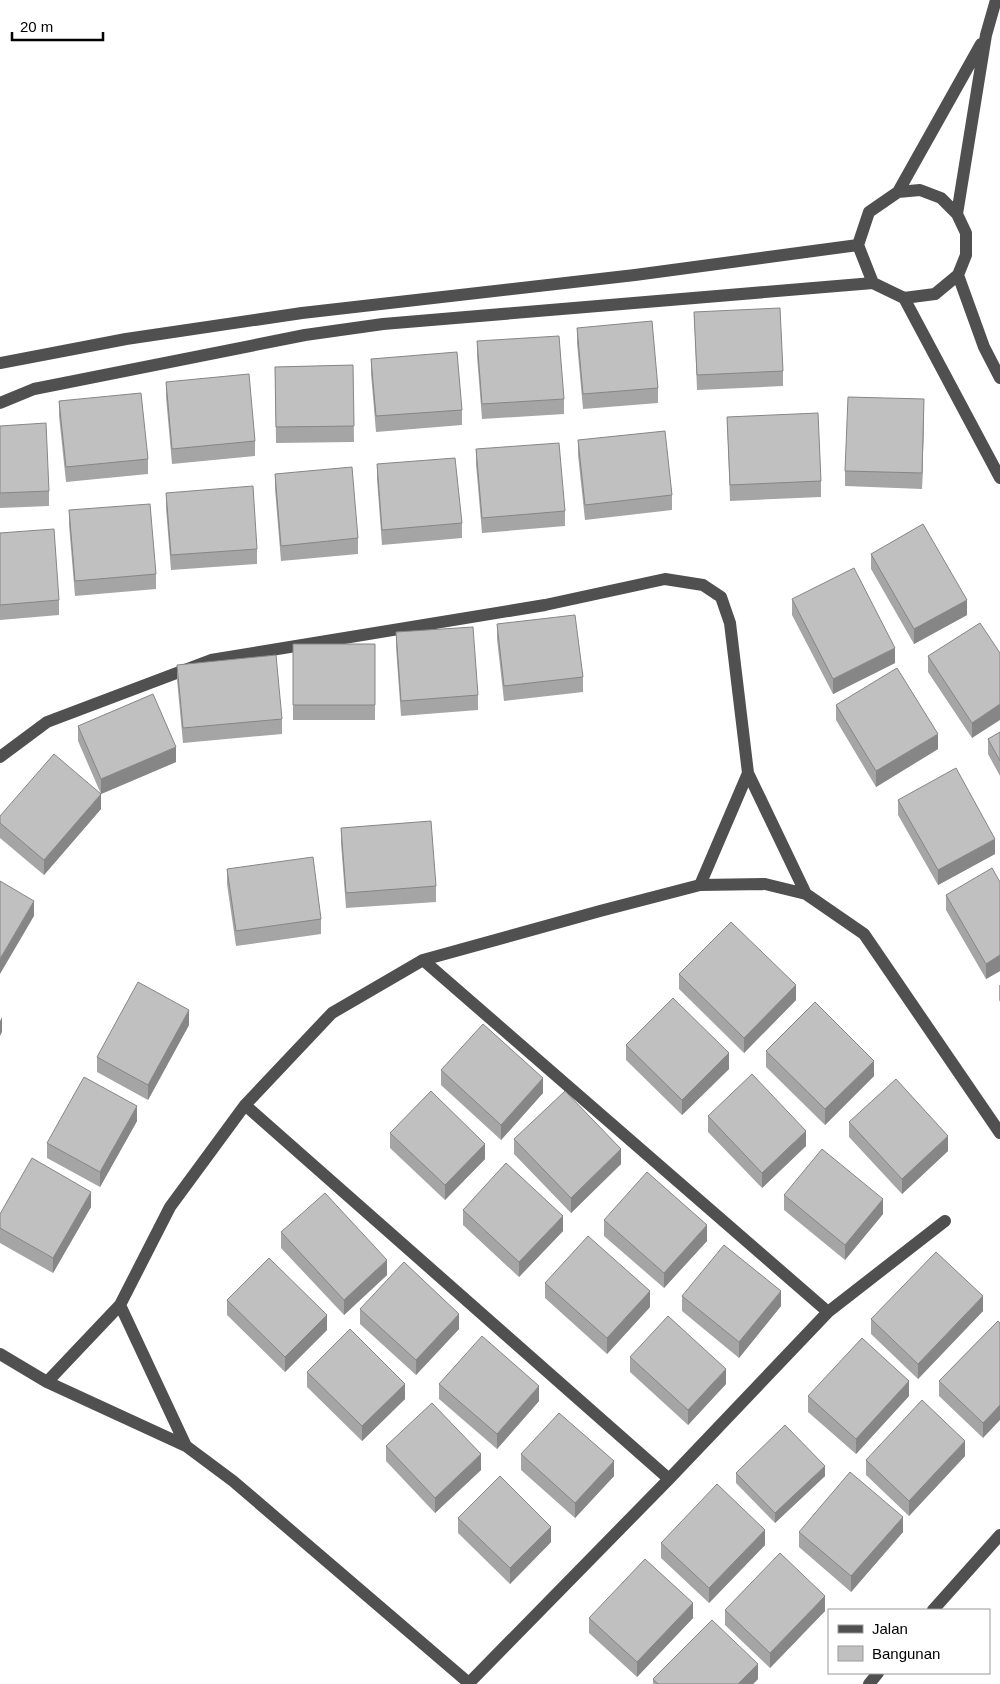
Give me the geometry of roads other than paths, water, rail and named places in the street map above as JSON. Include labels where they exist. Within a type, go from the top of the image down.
[{"type":"street","points":[[957,214],[986,35],[996,0]]},
{"type":"street","points":[[873,283],[858,245],[869,212],[898,192],[986,35]]},
{"type":"street","points":[[0,403],[34,389],[305,335],[383,324],[873,283],[904,298],[935,294],[958,275],[966,255],[966,233],[957,214],[941,198],[920,190],[898,192]]},
{"type":"street","points":[[0,363],[126,339],[302,313],[635,275],[858,245]]},
{"type":"street","points":[[958,275],[984,347],[1000,378]]},
{"type":"street","points":[[904,298],[1000,478]]},
{"type":"street","points":[[302,313],[305,335]]},
{"type":"street","points":[[0,757],[47,722],[211,660],[545,604],[665,579],[703,585],[722,597],[730,623],[748,774],[806,894]]},
{"type":"street","points":[[700,886],[748,774]]},
{"type":"street","points":[[47,1382],[120,1305],[170,1207],[245,1105],[332,1013],[424,960],[700,886],[765,884],[806,894],[864,934],[1000,1133]]},
{"type":"street","points":[[424,960],[828,1312]]},
{"type":"street","points":[[245,1105],[669,1479]]},
{"type":"street","points":[[0,1354],[47,1382],[186,1446],[232,1481],[469,1684],[669,1479],[828,1312],[945,1221]]},
{"type":"street","points":[[120,1305],[186,1446]]},
{"type":"street","points":[[934,1609],[1000,1535]]},
{"type":"street","points":[[869,1684],[877,1674]]}]
